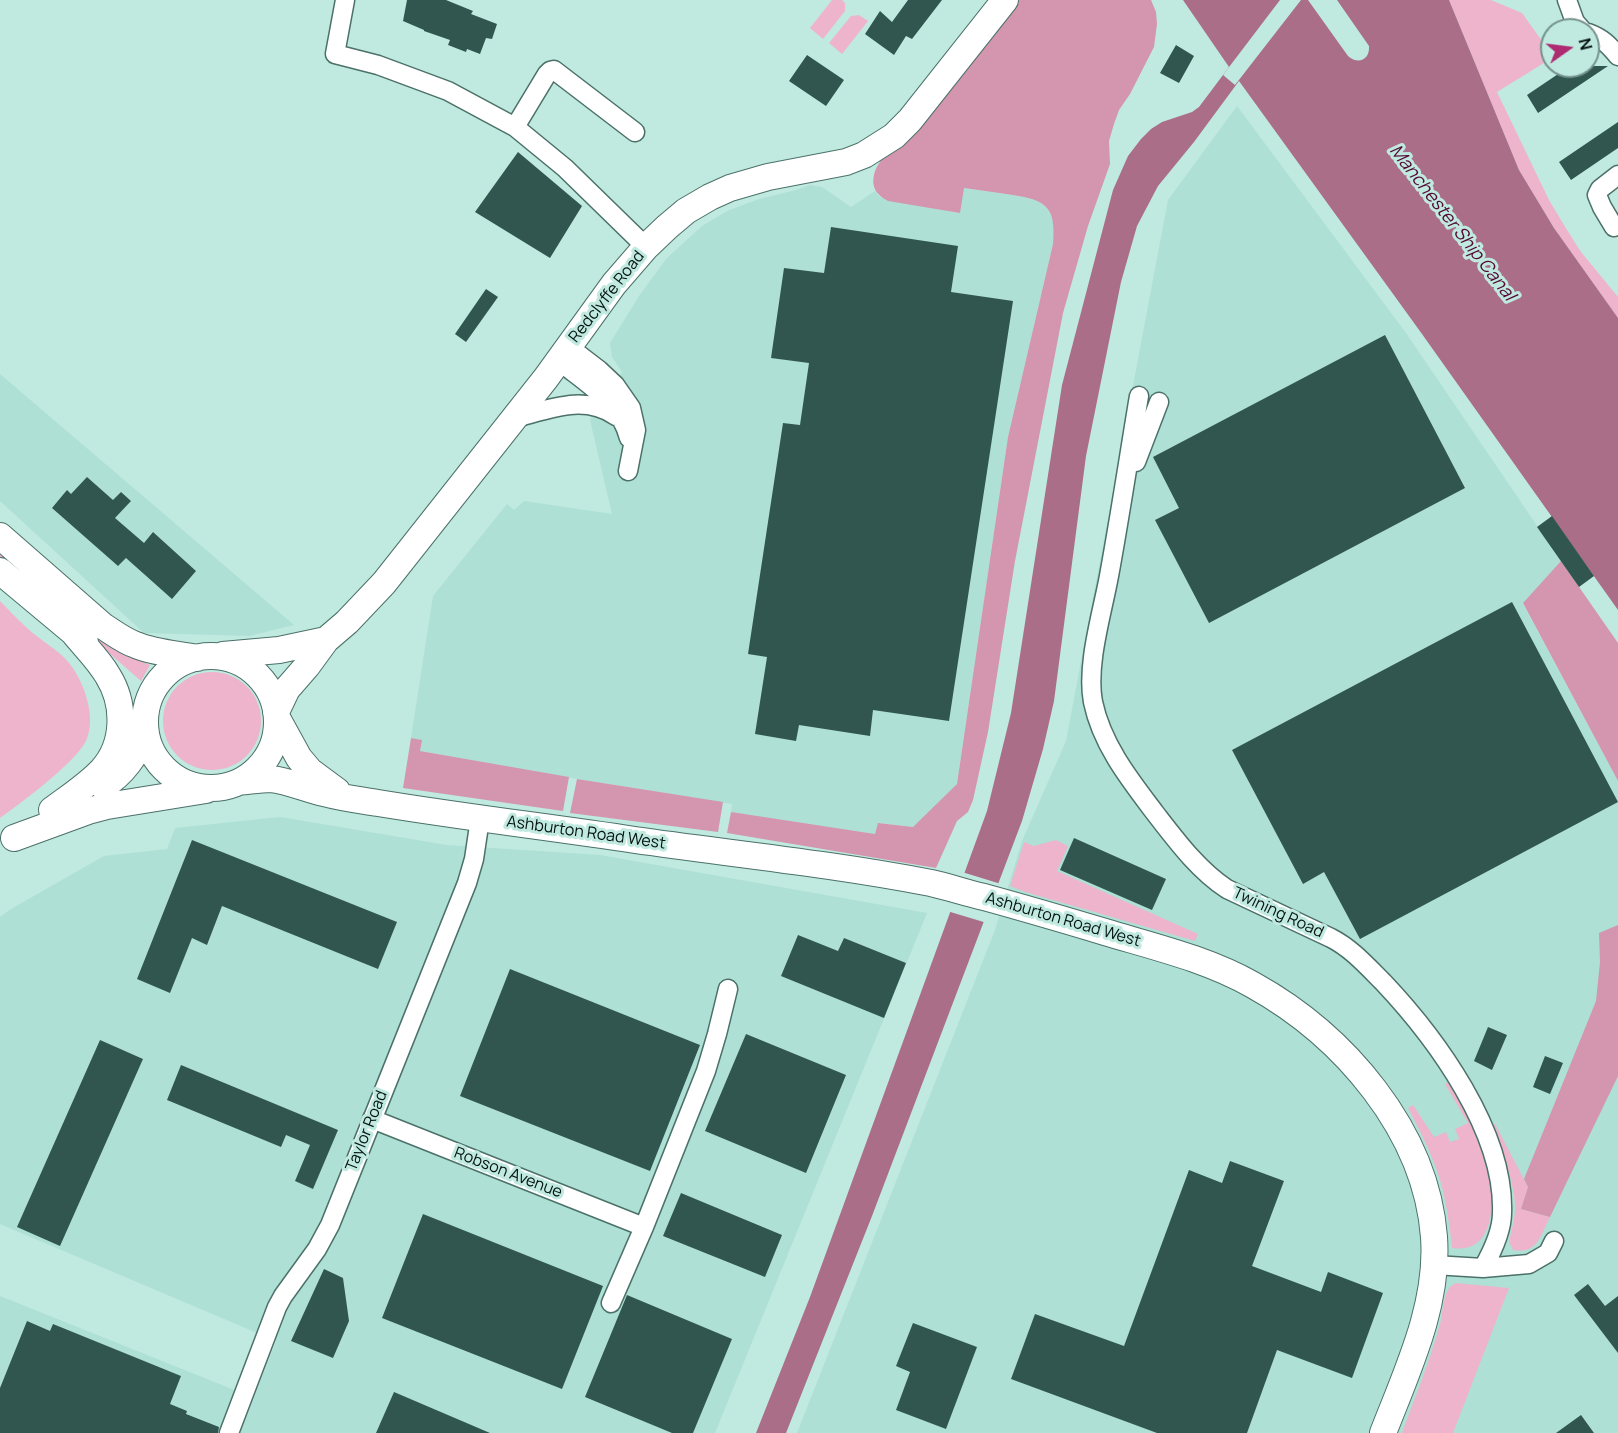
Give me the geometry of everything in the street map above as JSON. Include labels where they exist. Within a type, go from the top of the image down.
[{"type":"main road","name":"Redclyffe Road","points":[[277,715],[287,689],[326,640],[347,622],[384,583],[515,418],[614,284],[646,247],[686,211],[730,188],[768,177],[846,162],[886,142],[910,120],[1005,0]]},
{"type":"main road","points":[[0,536],[103,626],[135,645],[153,650],[229,658],[246,666],[266,686],[271,694],[277,715],[275,738],[268,756],[256,771],[229,785],[106,806],[7,843]]},
{"type":"main road","points":[[0,571],[123,675],[135,692],[153,753],[165,769],[180,780],[199,787],[229,785]]},
{"type":"main road","points":[[7,843],[100,772],[114,753],[121,726],[116,692],[108,676],[74,633]]},
{"type":"main road","name":"Redclyffe Road","points":[[204,657],[279,651],[326,640]]},
{"type":"main road","points":[[52,810],[106,784],[122,772],[137,752],[146,725],[151,695],[162,678],[178,665],[204,657]]},
{"type":"main road","name":"Ashburton Road West","points":[[277,715],[299,758],[310,771],[347,798]]},
{"type":"main road","name":"Ashburton Road West","points":[[229,785],[266,779],[275,780],[347,798],[480,819],[822,865],[935,884],[1190,957],[1222,969],[1273,996],[1316,1028],[1356,1066],[1402,1132],[1423,1183],[1434,1238],[1434,1265],[1430,1294],[1417,1342],[1383,1433]]},
{"type":"street","points":[[345,0],[335,54],[378,64],[448,91],[515,127],[565,168],[646,247]]},
{"type":"street","points":[[1567,0],[1574,18]]},
{"type":"street","points":[[1600,39],[1609,44],[1618,56]]},
{"type":"street","points":[[515,127],[547,74],[554,69],[635,132]]},
{"type":"street","points":[[1614,227],[1597,195],[1600,189],[1618,175]]},
{"type":"street","points":[[564,354],[613,405],[624,424],[631,451]]},
{"type":"street","points":[[564,354],[599,370],[615,385],[631,408],[636,430],[628,471]]},
{"type":"street","points":[[1123,494],[1139,396]]},
{"type":"street","points":[[1123,494],[1159,402]]},
{"type":"street","points":[[515,418],[582,404],[598,406],[624,424]]},
{"type":"street","name":"Twining Road","points":[[1123,494],[1094,651],[1092,680],[1097,719],[1108,745],[1130,779],[1174,837],[1215,882],[1347,948],[1396,996],[1439,1050],[1471,1101],[1498,1172],[1502,1217],[1496,1239],[1483,1268]]},
{"type":"street","name":"Taylor Road","points":[[229,1433],[283,1296],[317,1249],[330,1225],[467,883],[474,859],[480,819]]},
{"type":"street","points":[[611,1303],[706,1071],[728,989]]},
{"type":"street","name":"Robson Avenue","points":[[372,1119],[644,1227]]},
{"type":"street","points":[[1434,1265],[1483,1268],[1529,1264],[1548,1253],[1554,1241]]},
{"type":"shaded area","points":[[832,0],[842,0],[845,3],[845,11],[823,39],[810,28]]},
{"type":"shaded area","points":[[1017,0],[1151,0],[1156,12],[1157,24],[1154,47],[1130,94],[1119,110],[1114,124],[1109,141],[1110,164],[1088,226],[1063,313],[1015,561],[988,732],[973,800],[968,812],[957,821],[936,868],[727,833],[731,812],[875,834],[878,823],[913,827],[957,784],[1008,437],[1053,244],[1054,230],[1049,211],[1038,201],[1029,198],[964,188],[960,213],[888,201],[876,191],[873,180],[883,157],[908,132]]},
{"type":"shaded area","points":[[1449,0],[1491,0],[1522,13],[1540,38],[1540,65],[1497,92],[1549,200],[1581,252],[1618,297],[1618,318],[1554,228],[1519,170]]},
{"type":"shaded area","points":[[859,15],[868,21],[842,54],[829,43],[851,16]]},
{"type":"shaded area","points":[[1237,106],[1406,333],[1561,561],[1523,604],[1618,781],[1618,1433],[797,1433],[995,930],[1022,841],[1066,741],[1168,200]]},
{"type":"shaded area","points":[[810,185],[822,187],[851,207],[875,191],[880,197],[959,213],[963,188],[1025,197],[1035,199],[1047,208],[1055,228],[1008,437],[957,784],[914,827],[879,823],[875,834],[744,815],[731,812],[732,804],[420,751],[421,740],[411,738],[433,596],[507,504],[514,510],[524,501],[612,514],[590,420],[622,372],[612,357],[610,343],[639,296],[666,259],[702,226],[727,211],[759,199]]},
{"type":"shaded area","points":[[0,374],[294,625],[249,636],[144,633],[0,501]]},
{"type":"shaded area","points":[[0,550],[121,652],[150,665],[141,681],[0,558]]},
{"type":"shaded area","points":[[1561,561],[1618,643],[1618,781],[1523,603]]},
{"type":"shaded area","points":[[0,601],[19,621],[69,663],[84,690],[90,722],[86,741],[71,760],[47,782],[0,818]]},
{"type":"shaded area","points":[[212,672],[231,675],[247,686],[258,702],[261,721],[258,740],[247,756],[231,767],[212,770],[193,767],[177,756],[166,740],[163,721],[166,702],[177,686],[193,675]]},
{"type":"shaded area","points":[[411,738],[422,740],[420,751],[569,777],[563,811],[403,788]]},
{"type":"shaded area","points":[[577,779],[723,802],[718,832],[570,813]]},
{"type":"shaded area","points":[[280,817],[447,845],[600,855],[927,913],[715,1433],[240,1433],[276,1341],[0,1224],[0,917],[104,856],[167,849],[175,828]]},
{"type":"shaded area","points":[[1056,840],[1068,846],[1057,871],[1198,934],[1195,941],[1010,886],[1024,842],[1034,846]]},
{"type":"shaded area","points":[[1618,925],[1618,1076],[1550,1217],[1521,1209],[1528,1187],[1524,1179],[1596,1001],[1600,962],[1599,933]]},
{"type":"shaded area","points":[[1449,1081],[1479,1138],[1492,1196],[1489,1223],[1484,1235],[1474,1245],[1462,1248],[1452,1248],[1447,1210],[1439,1177],[1408,1108],[1413,1105],[1434,1137],[1446,1132],[1450,1142],[1459,1139],[1455,1129],[1468,1123],[1445,1084]]},
{"type":"shaded area","points":[[1495,1124],[1528,1187],[1521,1209],[1550,1217],[1538,1242],[1521,1251],[1513,1250],[1509,1242],[1515,1200],[1493,1125]]},
{"type":"shaded area","points":[[1456,1283],[1509,1288],[1453,1433],[1402,1433],[1432,1352],[1446,1295],[1451,1286]]},
{"type":"shaded area","points":[[0,1296],[237,1391],[220,1433],[0,1433]]},
{"type":"water","name":"Manchester Ship Canal","points":[[1183,0],[1308,0],[1348,56],[1352,59],[1363,60],[1368,55],[1369,46],[1337,0],[1449,0],[1519,170],[1554,228],[1618,318],[1618,610],[1239,81],[1158,186],[1137,226],[1121,282],[1086,456],[1054,701],[1022,821],[872,1216],[786,1433],[756,1433],[810,1297],[987,811],[1011,713],[1062,385],[1113,190],[1128,156],[1141,139],[1162,122],[1192,112],[1199,107],[1229,67]]},
{"type":"pier","points":[[1280,0],[1301,0],[1235,85],[1223,75]]},
{"type":"pier","points":[[962,872],[1001,884],[987,923],[947,911]]},
{"type":"building","points":[[407,0],[446,0],[473,11],[471,14],[497,24],[492,39],[486,38],[480,54],[467,49],[466,52],[448,45],[450,40],[403,21]]},
{"type":"building","points":[[908,0],[942,0],[912,39],[906,36],[894,55],[865,34],[880,11],[892,22]]},
{"type":"building","points":[[1176,45],[1194,56],[1179,83],[1160,73]]},
{"type":"building","points":[[807,55],[844,80],[826,106],[789,81]]},
{"type":"building","points":[[1552,78],[1590,78],[1538,113],[1527,95]]},
{"type":"building","points":[[1618,122],[1618,148],[1571,180],[1559,162]]},
{"type":"building","points":[[518,152],[582,206],[550,258],[475,212]]},
{"type":"building","points":[[831,227],[958,246],[951,292],[1013,301],[949,721],[873,710],[870,736],[799,725],[796,741],[755,734],[767,657],[748,654],[783,423],[800,425],[809,363],[771,358],[784,268],[824,273]]},
{"type":"building","points":[[486,289],[498,297],[466,342],[455,334]]},
{"type":"building","points":[[1385,335],[1465,488],[1209,623],[1155,520],[1179,508],[1153,457]]},
{"type":"building","points":[[87,477],[113,500],[121,492],[131,501],[115,518],[144,543],[153,532],[196,571],[172,599],[126,558],[118,566],[52,508],[67,490],[71,494]]},
{"type":"building","points":[[1552,516],[1594,576],[1579,587],[1537,527]]},
{"type":"building","points":[[1512,602],[1618,802],[1360,939],[1324,872],[1303,884],[1232,750]]},
{"type":"building","points":[[1074,838],[1166,879],[1152,910],[1060,870]]},
{"type":"building","points":[[192,840],[397,922],[378,969],[222,906],[207,945],[192,938],[170,993],[137,979]]},
{"type":"building","points":[[798,935],[838,951],[844,938],[906,963],[884,1018],[781,976]]},
{"type":"building","points":[[510,969],[700,1045],[650,1171],[460,1096]]},
{"type":"building","points":[[1488,1027],[1507,1035],[1492,1070],[1474,1061]]},
{"type":"building","points":[[746,1034],[846,1075],[806,1173],[705,1131]]},
{"type":"building","points":[[100,1040],[143,1059],[60,1246],[17,1227]]},
{"type":"building","points":[[1545,1056],[1563,1063],[1550,1094],[1533,1087]]},
{"type":"building","points":[[181,1065],[338,1130],[313,1189],[295,1181],[310,1145],[286,1135],[281,1147],[167,1100]]},
{"type":"building","points":[[1230,1161],[1284,1181],[1252,1266],[1321,1292],[1328,1272],[1383,1293],[1352,1378],[1277,1350],[1247,1433],[1157,1433],[1011,1379],[1035,1314],[1124,1346],[1189,1170],[1222,1183]]},
{"type":"building","points":[[681,1193],[782,1235],[765,1277],[663,1236]]},
{"type":"building","points":[[423,1214],[603,1286],[562,1389],[382,1318]]},
{"type":"building","points":[[324,1269],[343,1278],[349,1321],[333,1358],[291,1341]]},
{"type":"building","points":[[1588,1284],[1605,1306],[1618,1296],[1618,1353],[1574,1295]]},
{"type":"building","points":[[627,1295],[732,1339],[693,1433],[672,1433],[585,1397]]},
{"type":"building","points":[[27,1321],[50,1331],[53,1324],[181,1376],[170,1404],[187,1411],[186,1414],[219,1427],[218,1433],[0,1433],[0,1388]]},
{"type":"building","points":[[913,1323],[977,1347],[946,1429],[896,1410],[910,1372],[896,1366]]},
{"type":"building","points":[[394,1392],[490,1433],[376,1433]]},
{"type":"building","points":[[1581,1415],[1594,1433],[1556,1433]]}]
